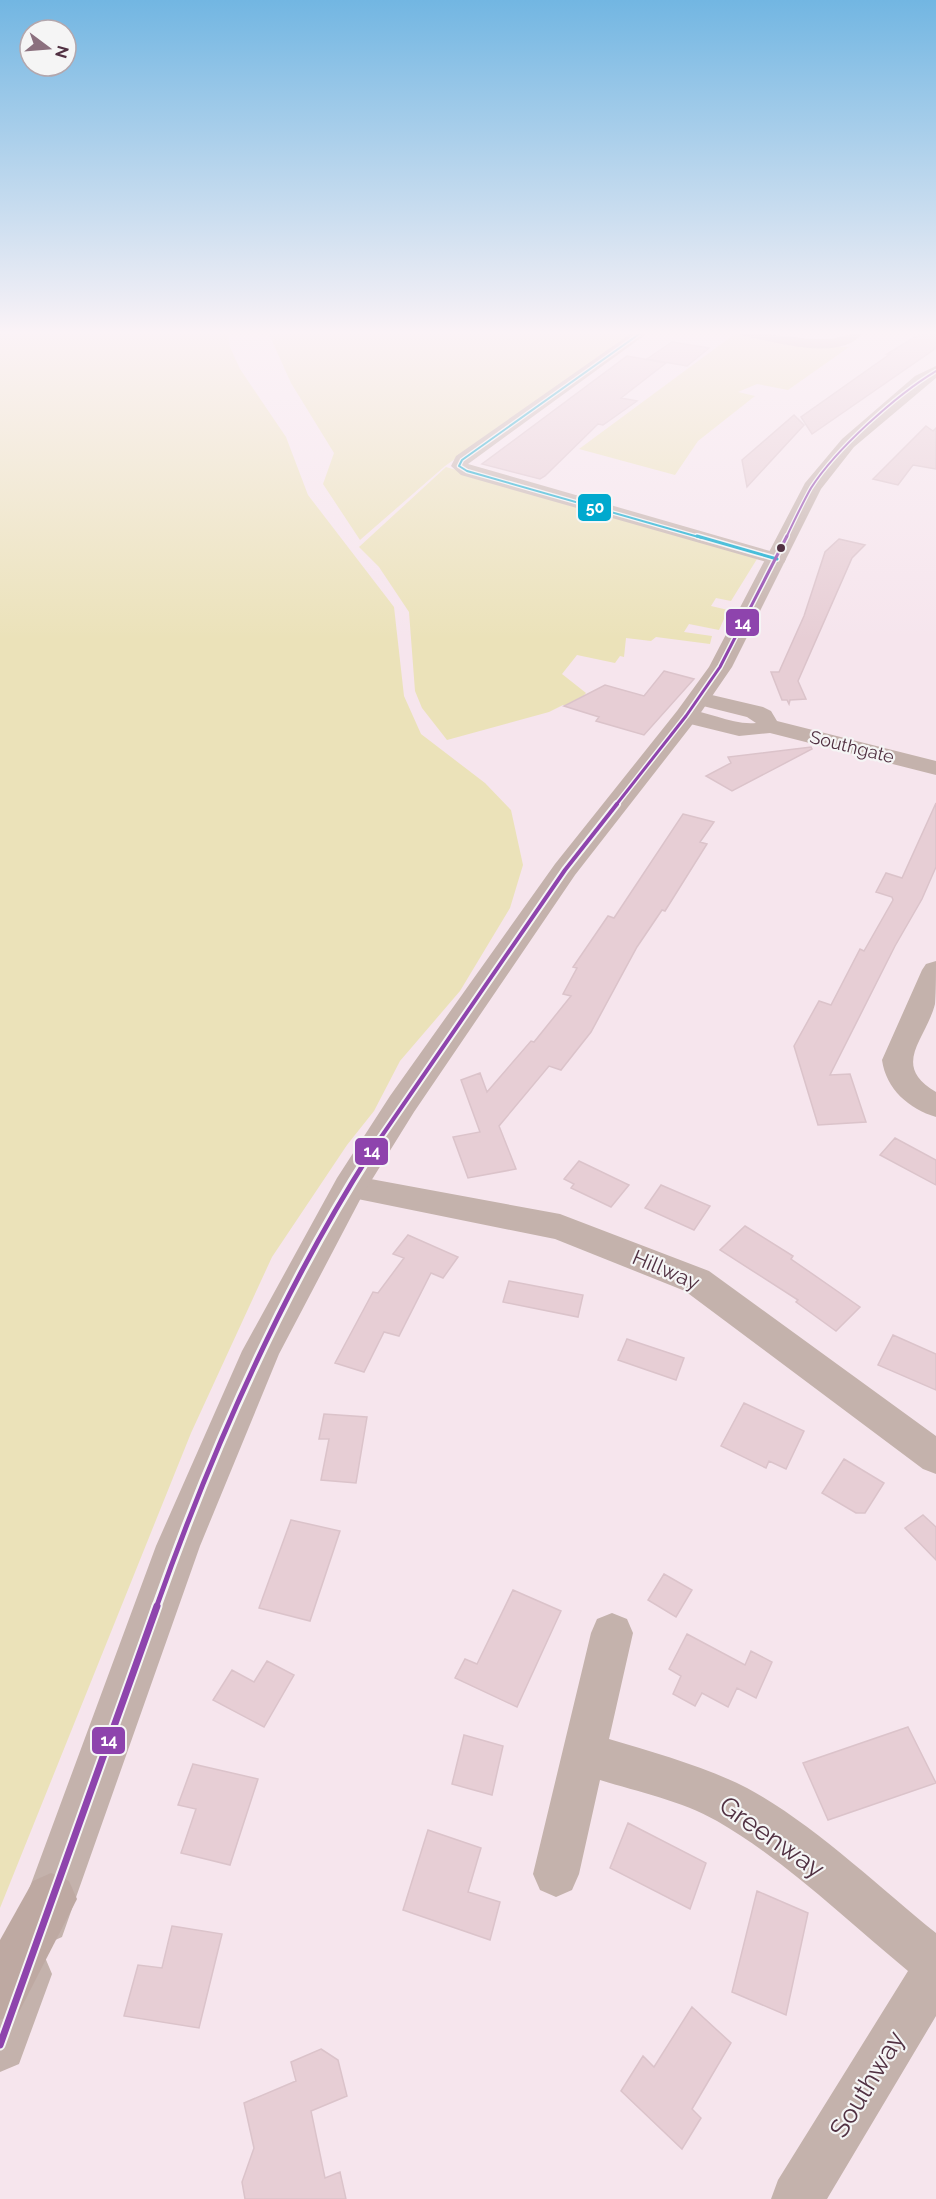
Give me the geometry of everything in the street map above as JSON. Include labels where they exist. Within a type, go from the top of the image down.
[{"type":"main road","points":[[0,1993],[51,1899]]},
{"type":"street","points":[[498,435],[462,460],[459,466],[467,471],[777,559]]},
{"type":"street","points":[[0,2045],[178,1546],[261,1352],[349,1187],[402,1104],[565,870],[693,707],[720,667],[812,487],[848,442],[857,435]]},
{"type":"street","name":"Southgate","points":[[693,707],[755,712],[763,716],[769,726],[936,768]]},
{"type":"street","points":[[936,970],[897,1060],[898,1071],[903,1083],[936,1106]]},
{"type":"street","name":"Hillway","points":[[349,1187],[560,1227],[697,1281],[936,1457]]},
{"type":"street","points":[[556,1874],[612,1633]]},
{"type":"street","name":"Greenway","points":[[584,1754],[667,1778],[731,1804],[779,1835],[936,1964]]},
{"type":"street","name":"Southway","points":[[797,2199],[936,1970]]},
{"type":"shaded area","points":[[0,435],[284,435],[308,495],[394,607],[404,696],[421,734],[485,783],[511,810],[523,865],[510,908],[460,991],[400,1061],[374,1111],[347,1145],[272,1257],[191,1433],[0,1908]]},
{"type":"shaded area","points":[[323,435],[490,435],[445,466],[360,540],[323,484],[334,453]]},
{"type":"shaded area","points":[[598,435],[706,435],[698,441],[675,475],[579,449]]},
{"type":"shaded area","points":[[446,467],[757,559],[731,601],[716,598],[711,606],[728,610],[719,630],[689,624],[684,632],[712,636],[710,644],[656,637],[651,641],[626,638],[624,657],[620,656],[615,663],[577,655],[562,674],[586,693],[573,708],[563,705],[549,712],[447,740],[422,708],[415,691],[409,612],[379,567],[359,547]]},
{"type":"building","points":[[521,435],[587,435],[540,479],[482,464]]},
{"type":"building","points":[[771,435],[795,435],[747,487],[742,460]]},
{"type":"building","points":[[917,435],[936,435],[936,469],[913,465],[898,485],[873,479]]},
{"type":"building","points":[[839,539],[865,545],[852,558],[798,681],[806,699],[790,700],[789,704],[787,700],[782,700],[771,672],[779,672],[804,616],[825,552]]},
{"type":"building","points":[[664,671],[694,679],[644,735],[596,721],[599,717],[564,706],[605,685],[644,696]]},
{"type":"building","points":[[811,747],[812,749],[732,791],[706,776],[731,763],[728,757]]},
{"type":"building","points":[[936,803],[936,867],[922,899],[895,946],[830,1075],[850,1074],[866,1122],[818,1125],[794,1046],[819,1001],[831,1005],[860,949],[864,951],[893,900],[892,897],[876,892],[886,873],[902,878]]},
{"type":"building","points":[[683,814],[714,822],[700,842],[707,844],[665,911],[662,910],[637,947],[591,1032],[561,1070],[549,1066],[499,1126],[516,1169],[468,1178],[453,1137],[480,1132],[461,1080],[480,1073],[487,1092],[531,1041],[534,1042],[571,996],[563,994],[577,968],[573,967],[608,916],[614,918]]},
{"type":"building","points":[[895,1138],[936,1160],[936,1185],[880,1155]]},
{"type":"building","points":[[579,1161],[629,1185],[611,1207],[571,1188],[574,1184],[564,1179]]},
{"type":"building","points":[[661,1185],[710,1206],[694,1230],[645,1208]]},
{"type":"building","points":[[745,1226],[793,1256],[791,1259],[860,1307],[836,1331],[796,1302],[798,1300],[720,1250]]},
{"type":"building","points":[[408,1235],[458,1257],[443,1278],[431,1273],[399,1336],[384,1332],[364,1372],[335,1363],[373,1292],[378,1293],[404,1258],[393,1254]]},
{"type":"building","points":[[509,1281],[583,1295],[578,1317],[503,1302]]},
{"type":"building","points":[[893,1335],[936,1354],[936,1390],[878,1365]]},
{"type":"building","points":[[627,1339],[684,1358],[676,1380],[618,1360]]},
{"type":"building","points":[[744,1403],[804,1431],[786,1469],[769,1461],[766,1468],[721,1446]]},
{"type":"building","points":[[324,1414],[367,1417],[356,1483],[321,1480],[329,1439],[319,1439]]},
{"type":"building","points":[[844,1459],[884,1483],[865,1513],[856,1513],[822,1493]]},
{"type":"building","points":[[923,1515],[936,1527],[936,1560],[905,1528]]},
{"type":"building","points":[[291,1520],[340,1531],[310,1621],[259,1608]]},
{"type":"building","points":[[664,1574],[692,1590],[676,1617],[648,1600]]},
{"type":"building","points":[[513,1590],[561,1611],[517,1707],[455,1678],[465,1659],[477,1664]]},
{"type":"building","points":[[687,1634],[745,1665],[751,1651],[772,1662],[756,1698],[737,1688],[728,1707],[702,1693],[695,1706],[673,1694],[681,1676],[669,1669]]},
{"type":"building","points":[[267,1661],[294,1675],[264,1727],[213,1700],[232,1670],[254,1682]]},
{"type":"building","points":[[908,1727],[936,1783],[828,1820],[803,1763]]},
{"type":"building","points":[[464,1735],[503,1746],[492,1795],[452,1784]]},
{"type":"building","points":[[193,1764],[258,1779],[230,1865],[181,1853],[196,1809],[178,1805]]},
{"type":"building","points":[[628,1823],[706,1863],[690,1909],[610,1868]]},
{"type":"building","points":[[428,1830],[481,1848],[468,1892],[500,1902],[490,1940],[403,1910]]},
{"type":"building","points":[[757,1891],[808,1913],[786,2015],[732,1992]]},
{"type":"building","points":[[172,1926],[222,1934],[199,2028],[124,2016],[138,1965],[162,1968]]},
{"type":"building","points":[[692,2007],[731,2043],[692,2109],[701,2118],[682,2149],[621,2091],[643,2056],[654,2067]]},
{"type":"building","points":[[321,2049],[338,2060],[347,2096],[311,2111],[325,2178],[340,2172],[346,2199],[245,2199],[242,2182],[254,2148],[244,2103],[296,2081],[291,2062]]},
{"type":"transit line","name":"50","points":[[498,435],[462,460],[459,466],[467,471],[777,559]]},
{"type":"transit line","name":"14","points":[[0,2045],[178,1546],[261,1351],[349,1187],[402,1104],[565,870],[686,716],[720,667],[812,487],[848,443],[858,435]]}]
